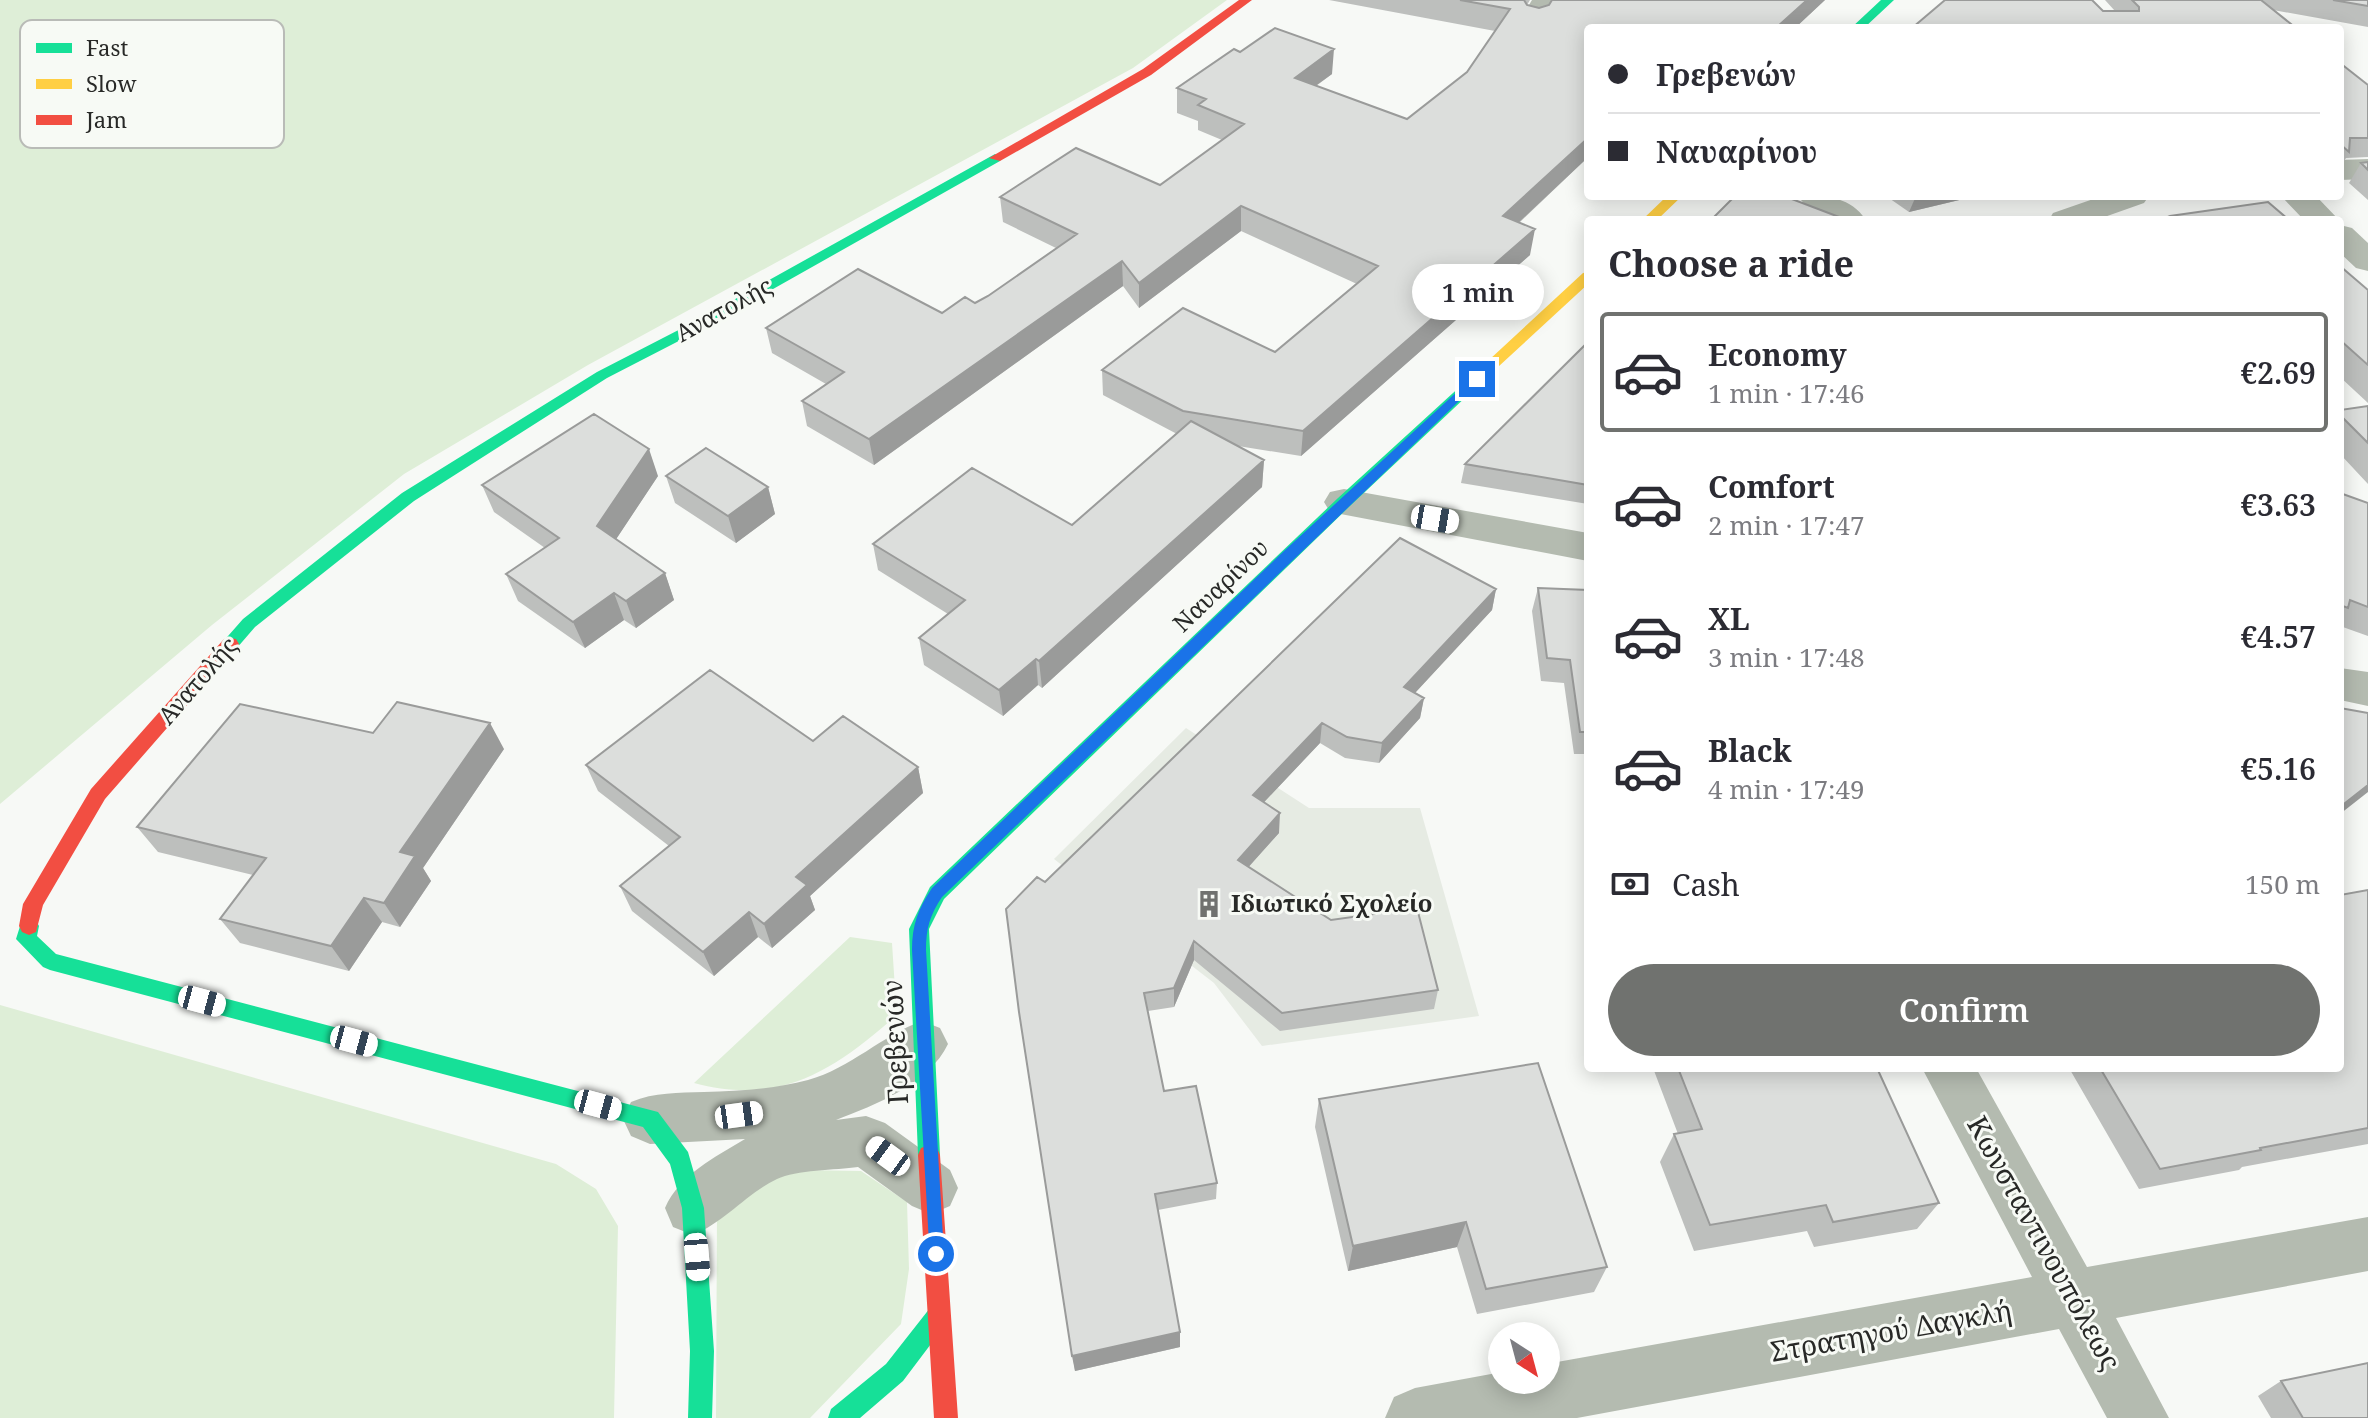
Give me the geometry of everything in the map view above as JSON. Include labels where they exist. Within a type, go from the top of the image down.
[{"type":"street","name":"Ανατολής","points":[[922,1044],[885,1071],[853,1089],[797,1107],[739,1115],[650,1119],[50,961],[26,939],[33,904],[98,794],[249,623],[408,497],[602,375],[699,325],[1147,72],[1246,0]]},
{"type":"street","points":[[1861,24],[1888,0]]},
{"type":"street","points":[[2344,170],[2368,169]]},
{"type":"street","points":[[1653,216],[1671,200]]},
{"type":"street","points":[[1820,200],[1844,216]]},
{"type":"street","points":[[2076,216],[2122,200]]},
{"type":"street","points":[[2301,200],[2319,216]]},
{"type":"street","points":[[2344,239],[2368,261]]},
{"type":"street","name":"Ναυαρίνου","points":[[919,950],[919,929],[937,893],[1344,502],[1584,280]]},
{"type":"street","points":[[1344,502],[1584,546]]},
{"type":"street","points":[[2344,685],[2368,689]]},
{"type":"street","name":"Γρεβενών","points":[[919,950],[922,1044],[946,1418]]},
{"type":"street","name":"Κωνσταντινουπόλεως","points":[[1950,1072],[2139,1418]]},
{"type":"street","points":[[650,1119],[680,1159],[693,1208],[702,1351],[700,1418]]},
{"type":"street","points":[[693,1208],[725,1181],[770,1153],[866,1141],[931,1188]]},
{"type":"street","name":"Στρατηγού Δαγκλή","points":[[1415,1418],[2368,1244]]},
{"type":"street","points":[[840,1418],[882,1387],[914,1352],[938,1316]]},
{"type":"shaded area","points":[[1186,728],[1309,808],[1420,808],[1479,1016],[1262,1046],[1214,983],[1054,859]]},
{"type":"green space","points":[[0,0],[1227,0],[1133,68],[588,365],[404,474],[212,625],[0,804]]},
{"type":"green space","points":[[850,937],[892,943],[895,989],[890,1021],[845,1056],[800,1080],[751,1090],[694,1083]]},
{"type":"green space","points":[[0,1005],[556,1164],[596,1189],[618,1226],[614,1418],[0,1418]]},
{"type":"green space","points":[[803,1170],[861,1171],[907,1202],[909,1269],[901,1324],[810,1418],[716,1418],[717,1213],[756,1182]]},
{"type":"building","points":[[1460,0],[1524,0],[1527,5],[1539,8],[1549,5],[1552,0],[1807,0],[1780,24],[1584,24],[1584,142],[1503,216],[1535,229],[1303,431],[1183,411],[1102,370],[1183,308],[1275,352],[1378,266],[1241,206],[1139,283],[1122,261],[869,439],[802,401],[844,372],[766,328],[858,269],[942,313],[965,297],[975,303],[988,296],[1077,234],[1000,197],[1076,148],[1160,185],[1244,124],[1198,105],[1206,99],[1177,88],[1234,49],[1240,52],[1275,28],[1334,49],[1295,78],[1407,119],[1467,72],[1510,9]]},
{"type":"building","points":[[1945,0],[2092,0],[2103,11],[2139,11],[2132,0],[2261,0],[2291,24],[1917,24]]},
{"type":"building","points":[[2333,0],[2368,0],[2368,6]]},
{"type":"building","points":[[2344,66],[2368,85],[2368,138],[2350,138],[2349,152],[2344,148]]},
{"type":"building","points":[[1731,200],[1794,200],[1836,216],[1715,216]]},
{"type":"building","points":[[2268,202],[2284,216],[2170,216]]},
{"type":"building","points":[[2344,269],[2368,290],[2368,365],[2344,344]]},
{"type":"building","points":[[1584,346],[1584,484],[1465,464]]},
{"type":"building","points":[[2368,406],[2368,443],[2344,419],[2344,409]]},
{"type":"building","points":[[594,414],[649,449],[597,526],[665,573],[626,601],[614,593],[573,622],[506,574],[559,538],[482,485]]},
{"type":"building","points":[[1191,421],[1264,460],[1039,661],[1036,659],[999,690],[919,638],[965,600],[873,544],[972,468],[1072,525]]},
{"type":"building","points":[[706,448],[768,487],[728,516],[666,476]]},
{"type":"building","points":[[2344,494],[2368,503],[2368,607],[2350,600],[2348,608],[2344,606]]},
{"type":"building","points":[[1400,538],[1496,589],[1404,687],[1424,698],[1382,743],[1347,737],[1322,723],[1253,795],[1280,813],[1238,860],[1331,920],[1417,908],[1438,990],[1282,1013],[1194,941],[1174,988],[1144,993],[1164,1091],[1196,1086],[1217,1183],[1155,1194],[1180,1332],[1072,1356],[1006,909],[1037,877],[1045,882]]},
{"type":"building","points":[[1538,588],[1584,590],[1584,732],[1580,732],[1570,660],[1547,658]]},
{"type":"building","points":[[710,670],[813,741],[843,716],[918,767],[796,877],[807,885],[764,924],[749,912],[703,952],[620,886],[680,837],[586,765]]},
{"type":"building","points":[[397,702],[490,723],[400,852],[415,856],[384,903],[364,898],[331,946],[220,919],[266,858],[137,827],[240,704],[373,733]]},
{"type":"building","points":[[2344,709],[2368,713],[2368,785],[2344,804]]},
{"type":"building","points":[[2368,890],[2368,1128],[2160,1169],[2102,1072],[2344,1072],[2344,894]]},
{"type":"building","points":[[1538,1063],[1607,1267],[1486,1289],[1466,1222],[1353,1246],[1319,1099]]},
{"type":"building","points":[[1680,1072],[1879,1072],[1939,1203],[1833,1222],[1826,1205],[1710,1225],[1674,1134],[1702,1129]]},
{"type":"building","points":[[2368,1363],[2368,1418],[2303,1418],[2281,1381]]},
{"type":"traffic: fast","points":[[1861,24],[1888,0]]},
{"type":"traffic: fast","points":[[230,644],[249,623],[408,497],[602,375],[699,325],[995,158]]},
{"type":"traffic: fast","points":[[929,1155],[919,929],[937,893],[1344,502],[1481,375]]},
{"type":"traffic: fast","points":[[29,926],[26,939],[50,961],[650,1119],[680,1159],[693,1208],[702,1351],[700,1418]]},
{"type":"traffic: fast","points":[[840,1418],[894,1372],[938,1316]]},
{"type":"traffic: slow","points":[[1653,216],[1671,200]]},
{"type":"traffic: slow","points":[[1481,375],[1584,280]]},
{"type":"traffic: jam","points":[[995,158],[1147,72],[1246,0]]},
{"type":"traffic: jam","points":[[29,926],[33,904],[98,794],[230,644]]},
{"type":"traffic: jam","points":[[929,1155],[946,1418]]},
{"type":"place","name":"Ιδιωτικό Σχολείο","points":[[1209,904]]},
{"type":"route","points":[[936,1254],[922,1044],[919,929],[925,912],[937,893],[1288,555],[1477,379]]}]
